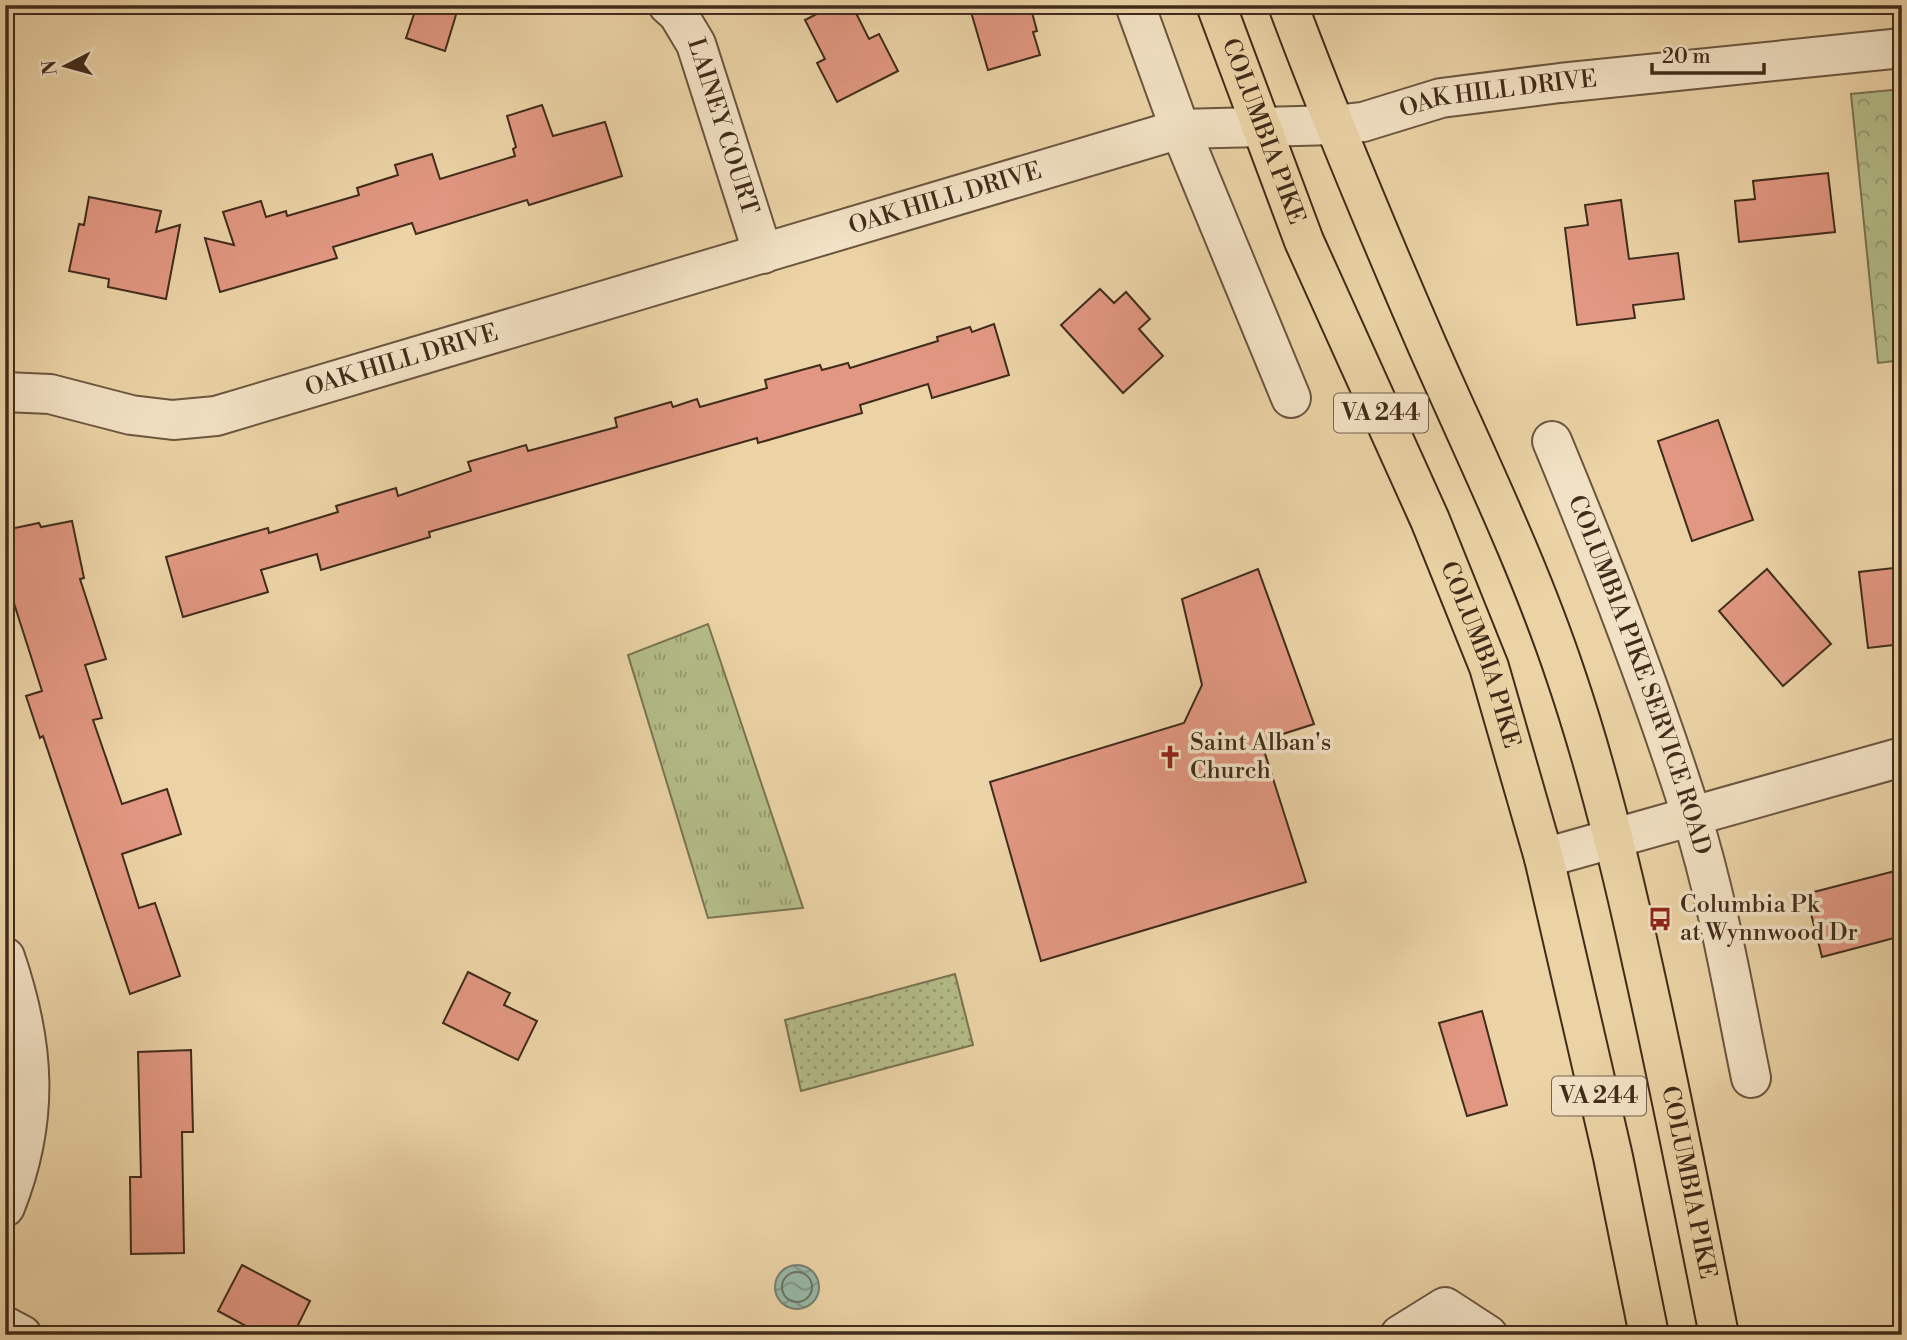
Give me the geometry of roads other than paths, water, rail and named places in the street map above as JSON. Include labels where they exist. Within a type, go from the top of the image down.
[{"type":"main road","name":"COLUMBIA PIKE","points":[[1216,5],[1304,241],[1430,520],[1489,667],[1544,858],[1613,1157],[1649,1335]]},
{"type":"main road","name":"COLUMBIA PIKE","points":[[1288,5],[1422,332],[1520,553],[1566,674],[1615,837],[1719,1335]]},
{"type":"street","name":"LAINEY COURT","points":[[668,5],[678,14],[696,44],[763,254]]},
{"type":"street","points":[[1135,5],[1180,129],[1291,398]]},
{"type":"street","name":"OAK HILL DRIVE","points":[[5,392],[50,394],[145,417],[173,420],[216,416],[1180,129],[1363,122],[1441,98],[1902,48]]},
{"type":"street","name":"COLUMBIA PIKE SERVICE ROAD","points":[[1552,441],[1619,604],[1691,816],[1713,899],[1751,1078]]},
{"type":"street","points":[[1544,858],[1902,757]]},
{"type":"street","points":[[5,957],[26,1030],[31,1079],[27,1130],[15,1183],[5,1207]]},
{"type":"street","points":[[1400,1335],[1445,1307],[1488,1335]]},
{"type":"street","points":[[5,1326],[22,1335]]},
{"type":"water","points":[[797,1265],[806,1266],[813,1271],[818,1278],[818,1296],[813,1303],[806,1308],[797,1309],[788,1308],[781,1303],[776,1296],[775,1287],[776,1278],[781,1271],[788,1266]]},
{"type":"place","name":"Saint Alban's Church","points":[[1170,757]]},
{"type":"place","name":"Columbia Pk at Wynnwood Dr","points":[[1660,919]]}]
